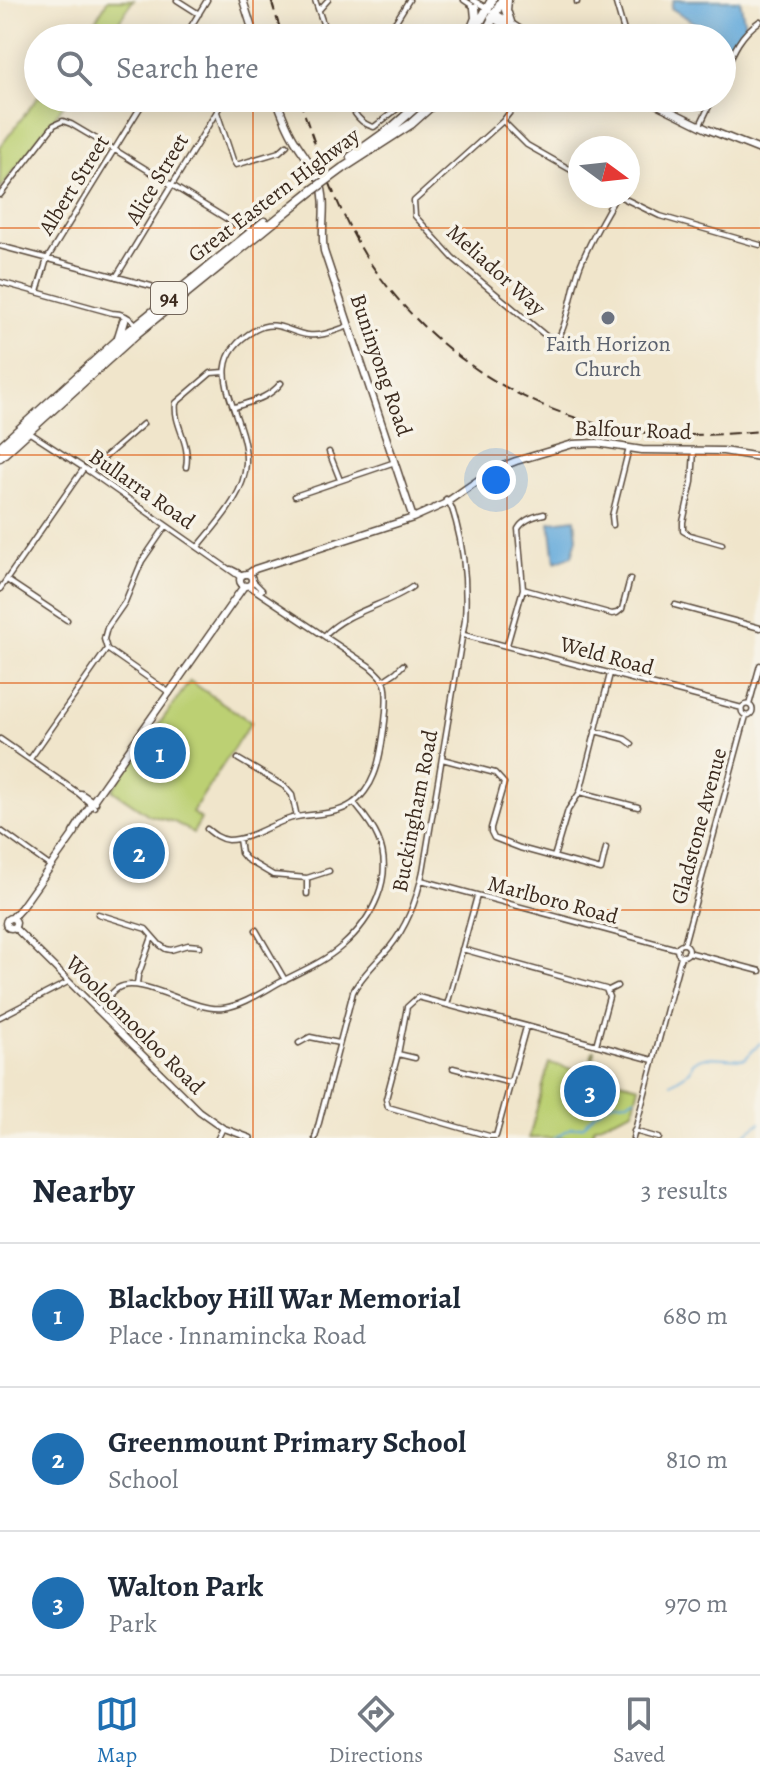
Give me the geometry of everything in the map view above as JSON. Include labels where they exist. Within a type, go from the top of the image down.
[{"type":"highway","points":[[490,11],[505,0]]},
{"type":"highway","points":[[505,0],[510,22]]},
{"type":"highway","points":[[474,4],[474,24]]},
{"type":"highway","name":"Great Eastern Highway","points":[[0,447],[26,428],[235,244],[342,166],[409,112]]},
{"type":"highway","name":"Great Eastern Highway","points":[[342,166],[411,124],[424,112]]},
{"type":"highway","name":"Great Eastern Highway","points":[[0,457],[117,341],[137,329],[312,188]]},
{"type":"highway","points":[[117,341],[124,321]]},
{"type":"main road","points":[[243,0],[251,24]]},
{"type":"main road","points":[[490,11],[513,24]]},
{"type":"main road","points":[[490,11],[505,24]]},
{"type":"main road","name":"Buninyong Road","points":[[281,112],[286,126],[314,168],[323,192],[324,251],[414,517]]},
{"type":"main road","points":[[672,112],[760,150]]},
{"type":"main road","name":"Balfour Road","points":[[246,580],[268,565],[433,509],[505,465],[573,444],[735,452],[760,457]]},
{"type":"main road","points":[[10,925],[246,580]]},
{"type":"street","points":[[177,0],[199,14]]},
{"type":"street","points":[[193,24],[207,0]]},
{"type":"street","points":[[315,0],[324,24]]},
{"type":"street","points":[[319,10],[328,0]]},
{"type":"street","points":[[393,24],[409,0]]},
{"type":"street","points":[[464,0],[490,11]]},
{"type":"street","points":[[615,0],[622,24]]},
{"type":"street","points":[[736,47],[748,30],[760,21]]},
{"type":"street","name":"Albert Street","points":[[37,292],[47,259],[138,112]]},
{"type":"street","points":[[217,112],[236,165],[279,152],[287,145]]},
{"type":"street","name":"Alice Street","points":[[116,277],[217,112]]},
{"type":"street","points":[[355,112],[365,124],[374,127],[393,112]]},
{"type":"street","points":[[510,112],[503,121],[527,145],[568,168]]},
{"type":"street","points":[[699,126],[706,112]]},
{"type":"street","points":[[0,195],[54,125],[63,121],[235,224],[254,230]]},
{"type":"street","name":"Meliador Way","points":[[503,121],[420,194],[414,201],[415,216],[453,258],[546,336],[554,338],[560,335],[586,251],[610,208]]},
{"type":"street","points":[[640,207],[660,216],[760,245]]},
{"type":"street","points":[[235,224],[238,234],[235,244]]},
{"type":"street","points":[[0,246],[151,286]]},
{"type":"street","points":[[0,282],[127,316],[137,329]]},
{"type":"street","points":[[112,313],[137,329]]},
{"type":"street","points":[[198,547],[231,504],[242,483],[246,463],[244,439],[224,372],[236,345],[255,330],[271,325],[317,336],[349,326]]},
{"type":"street","points":[[186,467],[187,447],[175,412],[176,403],[211,373],[224,372]]},
{"type":"street","points":[[235,408],[266,397],[281,383]]},
{"type":"street","points":[[90,472],[143,424]]},
{"type":"street","name":"Bullarra Road","points":[[26,428],[246,580]]},
{"type":"street","points":[[613,525],[612,516],[629,448]]},
{"type":"street","points":[[694,451],[683,531],[722,544]]},
{"type":"street","points":[[329,452],[340,480]]},
{"type":"street","points":[[295,496],[395,462]]},
{"type":"street","points":[[0,589],[84,468]]},
{"type":"street","name":"Buckingham Road","points":[[314,1138],[353,992],[403,928],[421,880],[464,635],[464,561],[454,517],[446,501]]},
{"type":"street","points":[[507,646],[523,589],[518,529],[520,524],[544,514]]},
{"type":"street","points":[[166,526],[142,561],[125,602],[107,628],[104,639],[107,649],[170,693]]},
{"type":"street","points":[[523,589],[612,614],[622,609],[630,579]]},
{"type":"street","points":[[7,580],[67,620]]},
{"type":"street","points":[[207,829],[225,840],[239,839],[297,817],[332,813],[354,803],[370,784],[377,764],[387,703],[384,680],[369,666],[246,580]]},
{"type":"street","points":[[324,636],[334,625],[402,595],[412,587]]},
{"type":"street","points":[[675,605],[760,628]]},
{"type":"street","name":"Weld Road","points":[[464,635],[742,708]]},
{"type":"street","points":[[30,759],[107,649]]},
{"type":"street","points":[[384,680],[403,665]]},
{"type":"street","points":[[752,712],[749,705],[760,665]]},
{"type":"street","points":[[554,857],[568,810],[580,792],[610,674]]},
{"type":"street","points":[[749,705],[744,705],[742,713],[746,716],[752,712],[760,714]]},
{"type":"street","name":"Gladstone Avenue","points":[[684,944],[746,716]]},
{"type":"street","points":[[595,731],[632,744]]},
{"type":"street","points":[[0,739],[94,804]]},
{"type":"street","points":[[238,759],[284,786],[292,795],[297,817]]},
{"type":"street","points":[[442,759],[495,773],[504,783],[491,828],[494,838],[601,870],[606,848]]},
{"type":"street","points":[[580,792],[638,807]]},
{"type":"street","points":[[97,1010],[121,986],[137,984],[201,1007],[219,1009],[235,1006],[322,960],[343,945],[364,922],[383,880],[383,853],[371,823],[354,803]]},
{"type":"street","points":[[0,830],[50,866]]},
{"type":"street","points":[[239,839],[241,853],[266,873],[307,878],[329,871]]},
{"type":"street","points":[[307,878],[307,894]]},
{"type":"street","name":"Marlboro Road","points":[[421,880],[677,949]]},
{"type":"street","points":[[447,1005],[477,896]]},
{"type":"street","points":[[98,914],[146,929],[160,945],[171,950],[188,945],[200,946]]},
{"type":"street","name":"Wooloomooloo Road","points":[[10,925],[199,1111],[223,1128],[250,1138]]},
{"type":"street","points":[[256,930],[285,980]]},
{"type":"street","points":[[137,984],[152,936]]},
{"type":"street","points":[[681,956],[677,949],[679,946],[684,944],[688,952]]},
{"type":"street","points":[[462,949],[602,987],[609,997],[596,1045]]},
{"type":"street","points":[[681,956],[688,952]]},
{"type":"street","points":[[688,952],[760,971]]},
{"type":"street","points":[[633,1138],[681,956]]},
{"type":"street","points":[[0,1017],[68,982]]},
{"type":"street","points":[[607,991],[617,986]]},
{"type":"street","points":[[526,1027],[496,1136],[388,1107],[386,1099],[407,1007],[418,997],[653,1060]]},
{"type":"street","points":[[299,1043],[314,1037],[339,1043]]},
{"type":"street","points":[[398,1054],[415,1058]]},
{"type":"street","points":[[453,1068],[511,1083]]},
{"type":"street","points":[[218,1138],[223,1128]]},
{"type":"street","points":[[634,1131],[659,1138]]},
{"type":"green space","points":[[108,0],[133,0],[117,24],[93,24]]},
{"type":"green space","points":[[27,112],[58,112],[0,189],[0,147]]},
{"type":"green space","points":[[190,681],[251,722],[192,812],[201,819],[193,833],[174,822],[149,815],[112,790]]},
{"type":"green space","points":[[593,1051],[589,1073],[639,1086],[633,1111],[594,1127],[591,1138],[529,1138],[549,1063],[587,1073]]},
{"type":"water","points":[[673,0],[740,0],[745,25],[736,37],[736,24],[697,24],[671,8]]},
{"type":"water","points":[[575,519],[577,538],[572,556],[555,562],[550,522]]},
{"type":"waterway","points":[[671,1083],[690,1071],[699,1059],[745,1059],[760,1043]]},
{"type":"waterway","points":[[554,1138],[571,1128],[584,1126],[595,1113],[613,1102],[635,1098]]},
{"type":"waterway","points":[[739,1138],[760,1123]]},
{"type":"railway","points":[[271,0],[279,24]]},
{"type":"railway","points":[[304,112],[336,198],[365,255],[418,320],[449,349],[482,373],[518,394],[597,424],[668,435],[760,431]]},
{"type":"place","name":"Faith Horizon Church","points":[[608,318]]},
{"type":"place","name":"Blackboy Hill War Memorial","points":[[160,753]]},
{"type":"place","name":"Greenmount Primary School","points":[[139,853]]},
{"type":"place","name":"Walton Park","points":[[590,1091]]}]
